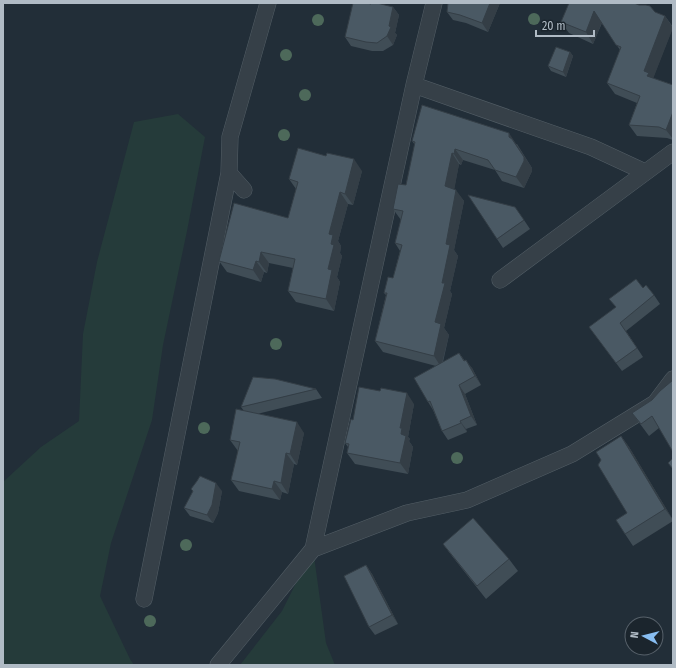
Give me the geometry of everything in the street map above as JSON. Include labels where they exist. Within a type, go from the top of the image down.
[{"type":"street","points":[[144,599],[229,173],[230,137],[268,3]]},
{"type":"street","points":[[218,665],[313,549],[414,85],[434,3]]},
{"type":"street","points":[[414,85],[591,147],[644,172]]},
{"type":"street","points":[[500,280],[673,152]]},
{"type":"street","points":[[229,173],[244,190]]},
{"type":"street","points":[[313,549],[407,513],[467,500],[572,454],[654,404],[673,379]]},
{"type":"green space","points":[[178,114],[205,137],[163,345],[152,420],[111,543],[100,596],[134,665],[3,665],[3,482],[41,447],[79,421],[83,334],[97,262],[134,122]]},
{"type":"green space","points":[[313,549],[326,643],[335,665],[240,665],[282,611]]},
{"type":"building","points":[[353,3],[377,3],[393,7],[389,26],[391,27],[387,36],[377,43],[345,37]]},
{"type":"building","points":[[448,3],[490,3],[482,23],[447,12]]},
{"type":"building","points":[[569,3],[634,3],[650,6],[655,12],[665,16],[644,71],[649,73],[647,76],[673,85],[673,112],[666,130],[659,127],[629,125],[640,96],[607,83],[621,47],[616,45],[594,11],[586,32],[561,22]]},
{"type":"building","points":[[556,47],[570,52],[563,72],[548,66]]},
{"type":"building","points":[[422,105],[509,133],[509,137],[524,157],[524,161],[516,177],[495,170],[488,160],[455,149],[454,154],[452,153],[445,186],[456,190],[446,244],[450,245],[442,283],[445,283],[435,322],[441,324],[434,356],[375,341],[387,293],[384,293],[388,277],[393,278],[402,245],[395,243],[403,211],[393,209],[398,184],[406,185],[415,142],[412,141]]},
{"type":"building","points":[[298,148],[326,156],[327,153],[354,159],[345,194],[340,192],[329,234],[333,235],[331,244],[334,245],[328,269],[332,270],[326,299],[288,291],[295,259],[261,252],[259,262],[256,261],[253,270],[219,261],[234,203],[288,218],[298,182],[289,179]]},
{"type":"building","points":[[468,195],[515,207],[524,220],[497,239]]},
{"type":"building","points":[[636,279],[643,288],[646,285],[654,295],[620,323],[637,348],[616,363],[589,327],[616,307],[609,299]]},
{"type":"building","points":[[459,353],[464,361],[466,360],[475,376],[459,385],[471,416],[460,421],[461,423],[442,431],[430,401],[428,402],[414,378]]},
{"type":"building","points":[[253,377],[275,379],[316,389],[241,407]]},
{"type":"building","points":[[673,380],[673,452],[652,416],[641,424],[632,413],[652,400]]},
{"type":"building","points":[[359,387],[380,391],[381,388],[407,393],[400,428],[402,428],[401,434],[406,436],[400,463],[347,453],[349,444],[345,443],[351,419],[353,420]]},
{"type":"building","points":[[236,409],[297,422],[290,454],[286,453],[281,483],[274,481],[272,489],[231,480],[240,442],[230,440]]},
{"type":"building","points":[[621,436],[665,509],[625,534],[616,520],[627,513],[598,465],[601,460],[596,452]]},
{"type":"building","points":[[673,458],[673,469],[668,463]]},
{"type":"building","points":[[200,476],[216,483],[212,505],[207,515],[184,508],[193,491],[191,489]]},
{"type":"building","points":[[473,518],[509,559],[477,586],[443,544]]},
{"type":"building","points":[[366,565],[392,615],[369,627],[344,576]]}]
